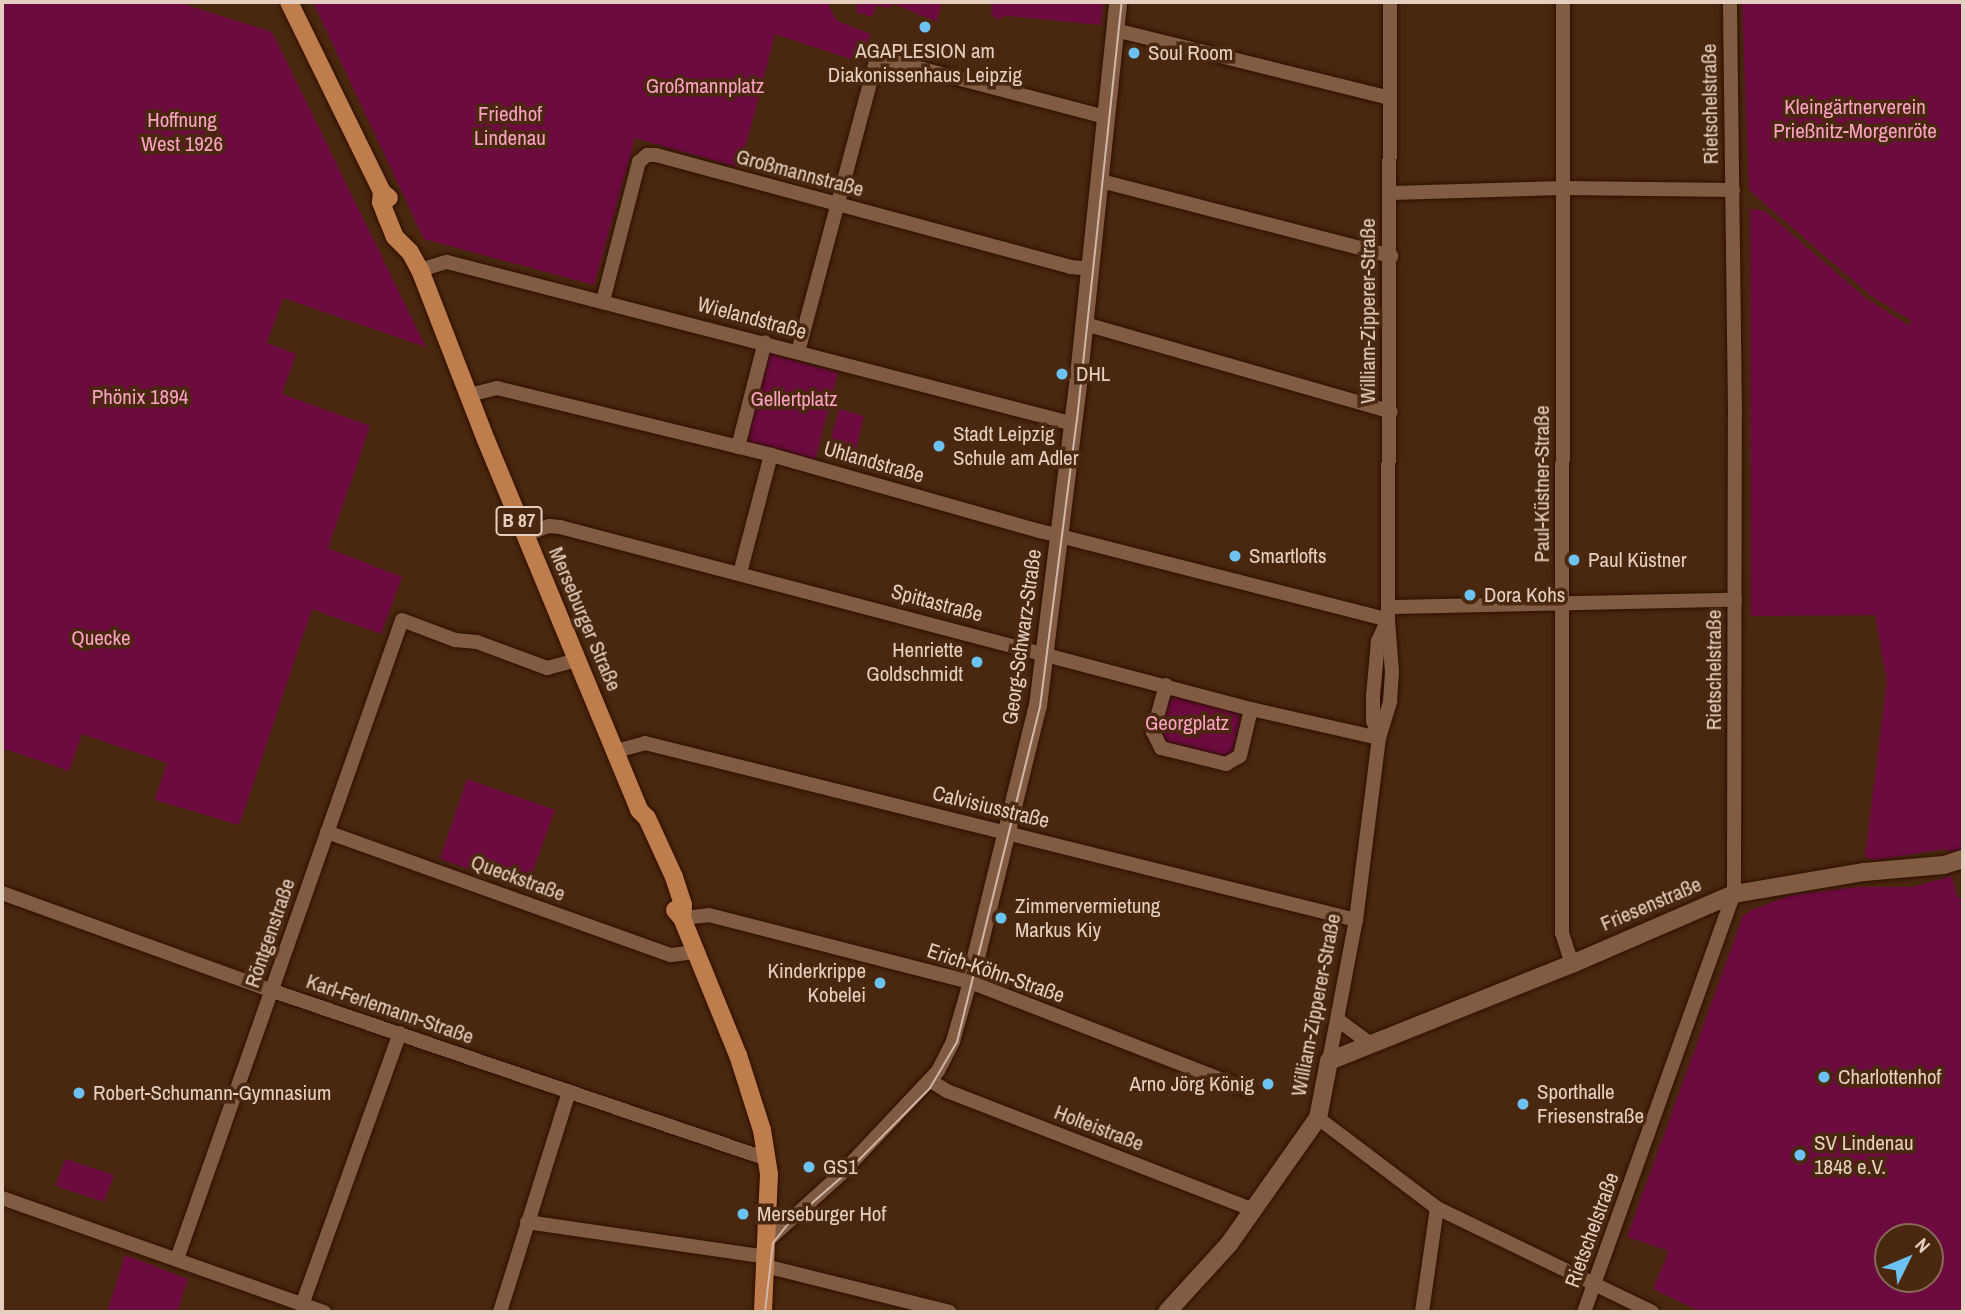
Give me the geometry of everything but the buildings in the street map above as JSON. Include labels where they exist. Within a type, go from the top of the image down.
[{"type":"main road","name":"Merseburger Straße","points":[[289,2],[382,192],[380,202],[395,237],[410,252],[420,270],[525,535],[639,810],[647,818],[674,877],[683,905],[682,918],[744,1072],[768,1159],[767,1254],[763,1312]]},
{"type":"street","name":"Georg-Schwarz-Straße","points":[[767,1254],[930,1081],[953,1041],[970,982],[1038,706],[1074,424],[1118,2]]},
{"type":"street","name":"William-Zipperer-Straße","points":[[1167,1312],[1220,1256],[1318,1118],[1356,920],[1379,738],[1390,701],[1392,672],[1389,614],[1392,193],[1390,2]]},
{"type":"street","name":"Paul-Küstner-Straße","points":[[1563,2],[1562,933],[1572,964]]},
{"type":"street","name":"Rietschelstraße","points":[[1584,1312],[1734,894],[1735,600],[1730,2]]},
{"type":"street","points":[[1115,30],[1390,98]]},
{"type":"street","points":[[798,352],[835,204],[877,57],[1106,117]]},
{"type":"street","name":"Großmannstraße","points":[[603,301],[639,162],[647,156],[656,155],[1070,267],[1091,269]]},
{"type":"street","points":[[1101,181],[1391,256]]},
{"type":"street","points":[[1392,193],[1563,188],[1733,190]]},
{"type":"street","name":"Wielandstraße","points":[[420,270],[447,262],[1074,424]]},
{"type":"street","points":[[1085,324],[1391,412]]},
{"type":"street","points":[[738,447],[765,342]]},
{"type":"street","name":"Uhlandstraße","points":[[469,395],[497,388],[771,455],[1059,535],[1389,614],[1563,603],[1735,600]]},
{"type":"street","points":[[740,573],[771,455]]},
{"type":"street","name":"Spittastraße","points":[[525,535],[549,526],[560,527],[1044,652],[1251,709],[1379,738]]},
{"type":"street","name":"Röntgenstraße","points":[[177,1259],[402,620],[455,640],[477,642],[547,668],[578,660]]},
{"type":"street","points":[[1166,685],[1153,732],[1161,748],[1226,764],[1240,756],[1251,709]]},
{"type":"street","name":"Calvisiusstraße","points":[[616,751],[645,743],[1356,920]]},
{"type":"street","name":"Queckstraße","points":[[327,832],[671,954],[696,952]]},
{"type":"street","name":"Friesenstraße","points":[[1329,1061],[1572,964],[1734,894],[1864,872],[1944,865],[1963,859]]},
{"type":"street","name":"Karl-Ferlemann-Straße","points":[[2,893],[273,991],[768,1159]]},
{"type":"street","name":"Erich-Köhn-Straße","points":[[682,918],[709,915],[970,982],[1248,1090]]},
{"type":"street","points":[[1338,1020],[1372,1045]]},
{"type":"street","points":[[302,1305],[400,1033]]},
{"type":"street","name":"Holteistraße","points":[[930,1081],[947,1091],[1254,1210]]},
{"type":"street","points":[[500,1312],[569,1092]]},
{"type":"street","points":[[1318,1118],[1437,1208],[1652,1312]]},
{"type":"street","points":[[2,1198],[324,1312]]},
{"type":"street","points":[[1422,1312],[1437,1208]]},
{"type":"street","points":[[527,1222],[767,1254],[949,1312]]},
{"type":"green space","points":[[2,2],[177,2],[272,32],[426,347],[283,298],[267,343],[296,354],[282,394],[370,426],[328,548],[402,577],[381,634],[312,609],[239,825],[155,800],[167,763],[82,734],[69,771],[2,748]]},
{"type":"green space","name":"Friedhof Lindenau","points":[[313,2],[827,2],[837,21],[871,34],[860,62],[775,34],[740,168],[635,138],[594,285],[424,239]]},
{"type":"green space","points":[[857,2],[942,2],[937,22],[894,4],[888,8],[876,5],[872,17],[856,12]]},
{"type":"green space","points":[[986,2],[1103,2],[1101,25],[1008,16],[996,19],[990,11],[993,7]]},
{"type":"green space","name":"Kleingärtnerverein Prießnitz-Morgenröte","points":[[1742,2],[1963,2],[1963,851],[1954,854],[1945,849],[1876,860],[1865,857],[1887,681],[1875,615],[1751,616],[1750,209],[1765,211],[1867,299],[1908,325],[1912,321],[1870,295],[1749,190]]},
{"type":"green space","name":"Gellertplatz","points":[[768,353],[838,373],[814,464],[744,445]]},
{"type":"green space","points":[[839,409],[864,416],[854,457],[828,450]]},
{"type":"green space","name":"Georgplatz","points":[[1176,696],[1237,713],[1240,722],[1232,753],[1227,758],[1164,741],[1158,731],[1167,702]]},
{"type":"green space","points":[[467,779],[555,810],[526,889],[440,859]]},
{"type":"green space","name":"Charlottenhof","points":[[1952,876],[1957,898],[1963,897],[1963,1312],[1701,1312],[1653,1289],[1669,1251],[1627,1237],[1743,916],[1791,895],[1858,887],[1912,887]]},
{"type":"green space","points":[[65,1159],[114,1175],[104,1202],[56,1186]]},
{"type":"green space","points":[[125,1255],[188,1279],[177,1312],[107,1312]]},
{"type":"tram line","points":[[765,1312],[773,1243],[788,1224],[843,1176],[930,1088],[957,1042],[1040,707],[1077,420],[1122,2]]},
{"type":"place","name":"AGAPLESION am Diakonissenhaus Leipzig","points":[[925,27]]},
{"type":"place","name":"Soul Room","points":[[1134,53]]},
{"type":"place","name":"DHL","points":[[1062,374]]},
{"type":"place","name":"Stadt Leipzig Schule am Adler","points":[[939,446]]},
{"type":"place","name":"Smartlofts","points":[[1235,556]]},
{"type":"place","name":"Paul Küstner","points":[[1574,560]]},
{"type":"place","name":"Dora Kohs","points":[[1470,595]]},
{"type":"place","name":"Henriette Goldschmidt","points":[[977,662]]},
{"type":"place","name":"Zimmervermietung Markus Kiy","points":[[1001,918]]},
{"type":"place","name":"Kinderkrippe Kobelei","points":[[880,983]]},
{"type":"place","name":"Charlottenhof","points":[[1824,1077]]},
{"type":"place","name":"Arno Jörg König","points":[[1268,1084]]},
{"type":"place","name":"Robert-Schumann-Gymnasium","points":[[79,1093]]},
{"type":"place","name":"Sporthalle Friesenstraße","points":[[1523,1104]]},
{"type":"place","name":"SV Lindenau 1848 e.V.","points":[[1800,1155]]},
{"type":"place","name":"GS1","points":[[809,1167]]},
{"type":"place","name":"Merseburger Hof","points":[[743,1214]]},
{"type":"park label","name":"Großmannplatz","points":[[705,86]]},
{"type":"park label","name":"Hoffnung West 1926","points":[[182,132]]},
{"type":"park label","name":"Phönix 1894","points":[[140,397]]},
{"type":"park label","name":"Quecke","points":[[101,638]]}]
